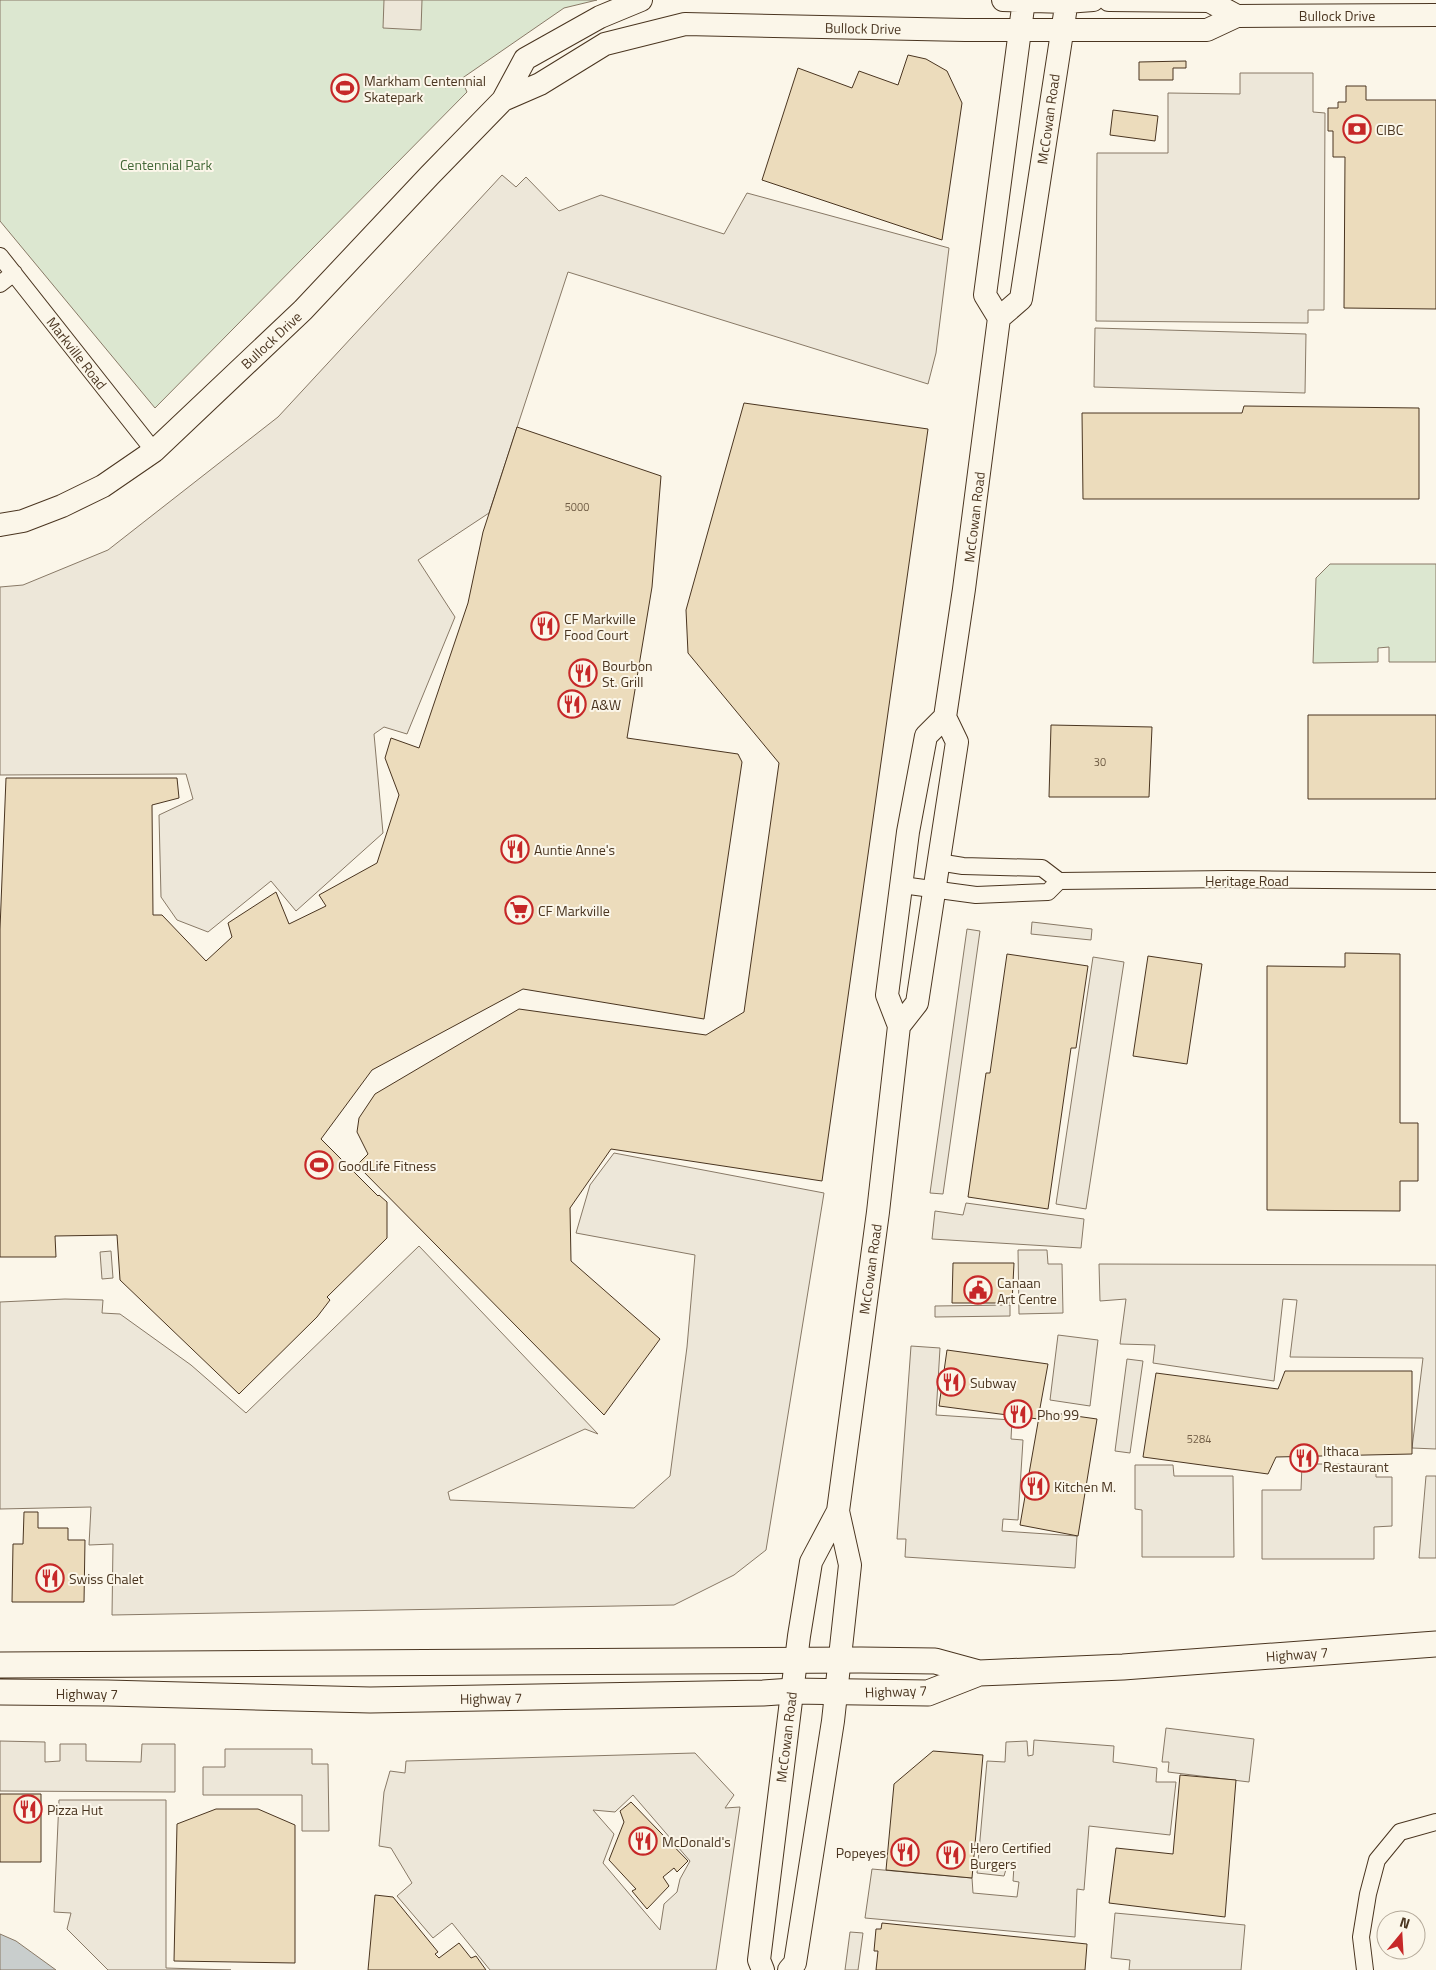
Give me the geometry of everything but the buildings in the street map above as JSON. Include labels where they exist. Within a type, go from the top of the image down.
[{"type":"main road","name":"Bullock Drive","points":[[0,525],[23,521],[70,502],[103,486],[154,451],[303,310],[428,176],[503,100],[525,58],[600,18],[641,0]]},
{"type":"main road","points":[[1003,0],[1093,0]]},
{"type":"main road","points":[[1000,318],[985,295],[1024,0]]},
{"type":"main road","name":"Bullock Drive","points":[[1109,0],[1209,1],[1237,16]]},
{"type":"main road","name":"McCowan Road","points":[[789,1970],[795,1963],[836,1692],[850,1565],[838,1511],[878,1212],[898,1026],[887,995],[908,832],[926,736],[945,717],[1000,318],[1021,299],[1066,1]]},
{"type":"main road","name":"Bullock Drive","points":[[503,100],[540,84],[605,44],[685,24],[1062,30],[1207,30],[1237,16],[1436,15]]},
{"type":"main road","points":[[898,1026],[917,1003],[957,742],[945,717]]},
{"type":"main road","name":"McCowan Road","points":[[764,1970],[759,1960],[795,1660],[811,1562],[838,1511]]},
{"type":"main road","name":"Highway 7","points":[[0,1665],[840,1660],[935,1661],[979,1673],[1122,1667],[1436,1644]]},
{"type":"main road","name":"Highway 7","points":[[0,1692],[370,1700],[754,1693],[792,1690],[928,1693],[979,1673]]},
{"type":"street","name":"Markville Road","points":[[0,256],[154,451]]},
{"type":"street","points":[[0,284],[14,272]]},
{"type":"street","points":[[938,862],[963,866],[1042,868],[1059,881]]},
{"type":"street","name":"Heritage Road","points":[[902,886],[976,895],[1048,892],[1059,881],[1436,881]]},
{"type":"street","points":[[1365,1970],[1361,1937],[1368,1894],[1377,1860],[1400,1832],[1436,1822]]},
{"type":"green space","name":"Centennial Park","points":[[0,0],[597,0],[564,8],[461,79],[467,92],[155,408],[0,221]]},
{"type":"green space","points":[[1330,564],[1436,564],[1436,662],[1389,662],[1389,647],[1378,648],[1378,662],[1313,663],[1316,578]]},
{"type":"shaded area","points":[[384,0],[422,0],[421,30],[383,28]]},
{"type":"shaded area","points":[[1240,73],[1313,73],[1313,112],[1325,113],[1324,310],[1308,310],[1308,323],[1096,321],[1097,153],[1168,153],[1168,93],[1240,94]]},
{"type":"shaded area","points":[[502,175],[516,187],[526,177],[559,211],[601,195],[724,234],[747,193],[949,248],[936,353],[928,384],[568,272],[489,513],[418,560],[455,617],[407,734],[384,727],[374,734],[383,833],[296,911],[271,881],[208,932],[177,920],[161,897],[159,815],[193,799],[186,774],[0,775],[0,587],[23,585],[108,550],[278,417]]},
{"type":"shaded area","points":[[1095,328],[1306,334],[1305,393],[1094,387]]},
{"type":"shaded area","points":[[1032,922],[1092,929],[1091,940],[1031,934]]},
{"type":"shaded area","points":[[967,929],[980,931],[943,1194],[930,1193]]},
{"type":"shaded area","points":[[1093,957],[1124,962],[1086,1209],[1056,1204]]},
{"type":"shaded area","points":[[614,1153],[824,1193],[766,1550],[734,1575],[674,1605],[112,1615],[113,1544],[89,1545],[91,1507],[0,1509],[0,1302],[65,1299],[103,1300],[102,1313],[120,1314],[191,1365],[246,1413],[419,1246],[598,1434],[585,1429],[448,1492],[450,1500],[634,1508],[670,1476],[687,1347],[695,1255],[576,1233],[590,1185]]},
{"type":"shaded area","points":[[966,1203],[1084,1219],[1081,1248],[932,1239],[935,1211],[963,1215]]},
{"type":"shaded area","points":[[1018,1250],[1047,1250],[1048,1264],[1062,1264],[1063,1313],[1019,1314]]},
{"type":"shaded area","points":[[111,1251],[113,1278],[102,1279],[100,1252]]},
{"type":"shaded area","points":[[1099,1264],[1436,1265],[1436,1449],[1412,1448],[1423,1358],[1290,1357],[1297,1300],[1283,1299],[1274,1381],[1153,1363],[1155,1345],[1120,1344],[1126,1299],[1100,1301]]},
{"type":"shaded area","points":[[1010,1305],[1010,1316],[935,1317],[935,1306]]},
{"type":"shaded area","points":[[1058,1335],[1098,1340],[1090,1406],[1050,1400]]},
{"type":"shaded area","points":[[911,1346],[940,1348],[936,1415],[1012,1420],[1011,1439],[1023,1440],[1018,1520],[1003,1519],[1002,1531],[1077,1536],[1075,1568],[905,1557],[906,1539],[897,1539]]},
{"type":"shaded area","points":[[1127,1359],[1143,1361],[1130,1453],[1115,1451]]},
{"type":"shaded area","points":[[1302,1464],[1376,1464],[1376,1477],[1392,1477],[1392,1526],[1374,1527],[1374,1559],[1262,1559],[1262,1490],[1301,1490]]},
{"type":"shaded area","points":[[1135,1465],[1173,1465],[1174,1476],[1233,1476],[1234,1557],[1142,1557],[1142,1510],[1135,1509]]},
{"type":"shaded area","points":[[1426,1476],[1436,1476],[1436,1558],[1419,1558]]},
{"type":"shaded area","points":[[1166,1728],[1254,1739],[1249,1782],[1168,1772],[1169,1762],[1162,1762]]},
{"type":"shaded area","points":[[1034,1740],[1114,1746],[1113,1762],[1157,1768],[1156,1782],[1176,1782],[1170,1835],[1089,1826],[1084,1890],[1077,1889],[1075,1937],[865,1918],[872,1869],[972,1878],[973,1893],[1017,1897],[1019,1882],[1013,1881],[1014,1866],[1007,1866],[1004,1876],[977,1873],[987,1761],[1005,1762],[1006,1742],[1027,1741],[1028,1756],[1033,1755]]},
{"type":"shaded area","points":[[0,1741],[45,1742],[45,1762],[60,1761],[60,1744],[86,1744],[86,1761],[141,1762],[142,1744],[175,1744],[175,1792],[0,1791]]},
{"type":"shaded area","points":[[225,1749],[312,1749],[312,1764],[328,1764],[329,1831],[302,1831],[302,1795],[203,1795],[203,1767],[225,1767]]},
{"type":"shaded area","points":[[695,1753],[734,1795],[725,1808],[740,1807],[716,1970],[490,1970],[452,1923],[433,1938],[397,1896],[412,1883],[391,1848],[379,1846],[384,1792],[390,1771],[405,1773],[406,1761]],"holes":[[[633,1795],[690,1861],[680,1879],[677,1892],[664,1904],[660,1930],[603,1863],[614,1834],[593,1810],[615,1812]]]},
{"type":"shaded area","points":[[59,1800],[166,1800],[166,1968],[231,1970],[108,1970],[67,1929],[71,1913],[54,1912]]},
{"type":"shaded area","points":[[1115,1913],[1245,1925],[1241,1970],[1129,1970],[1130,1960],[1111,1958]]},
{"type":"shaded area","points":[[850,1932],[863,1933],[858,1970],[845,1970]]},
{"type":"shaded area","points":[[0,1934],[16,1941],[56,1970],[0,1970]]},
{"type":"place","name":"Markham Centennial Skatepark","points":[[345,88]]},
{"type":"place","name":"CIBC","points":[[1357,129]]},
{"type":"place","name":"CF Markville Food Court","points":[[545,626]]},
{"type":"place","name":"Bourbon St. Grill","points":[[583,673]]},
{"type":"place","name":"A&W","points":[[572,704]]},
{"type":"place","name":"Auntie Anne's","points":[[515,849]]},
{"type":"place","name":"CF Markville","points":[[519,910]]},
{"type":"place","name":"GoodLife Fitness","points":[[319,1165]]},
{"type":"place","name":"Canaan Art Centre","points":[[978,1290]]},
{"type":"place","name":"Subway","points":[[951,1382]]},
{"type":"place","name":"Pho 99","points":[[1018,1414]]},
{"type":"place","name":"Ithaca Restaurant","points":[[1304,1458]]},
{"type":"place","name":"Kitchen M.","points":[[1035,1486]]},
{"type":"place","name":"Swiss Chalet","points":[[50,1578]]},
{"type":"place","name":"Pizza Hut","points":[[28,1809]]},
{"type":"place","name":"McDonald's","points":[[643,1841]]},
{"type":"place","name":"Popeyes","points":[[905,1852]]},
{"type":"place","name":"Hero Certified Burgers","points":[[951,1855]]}]
